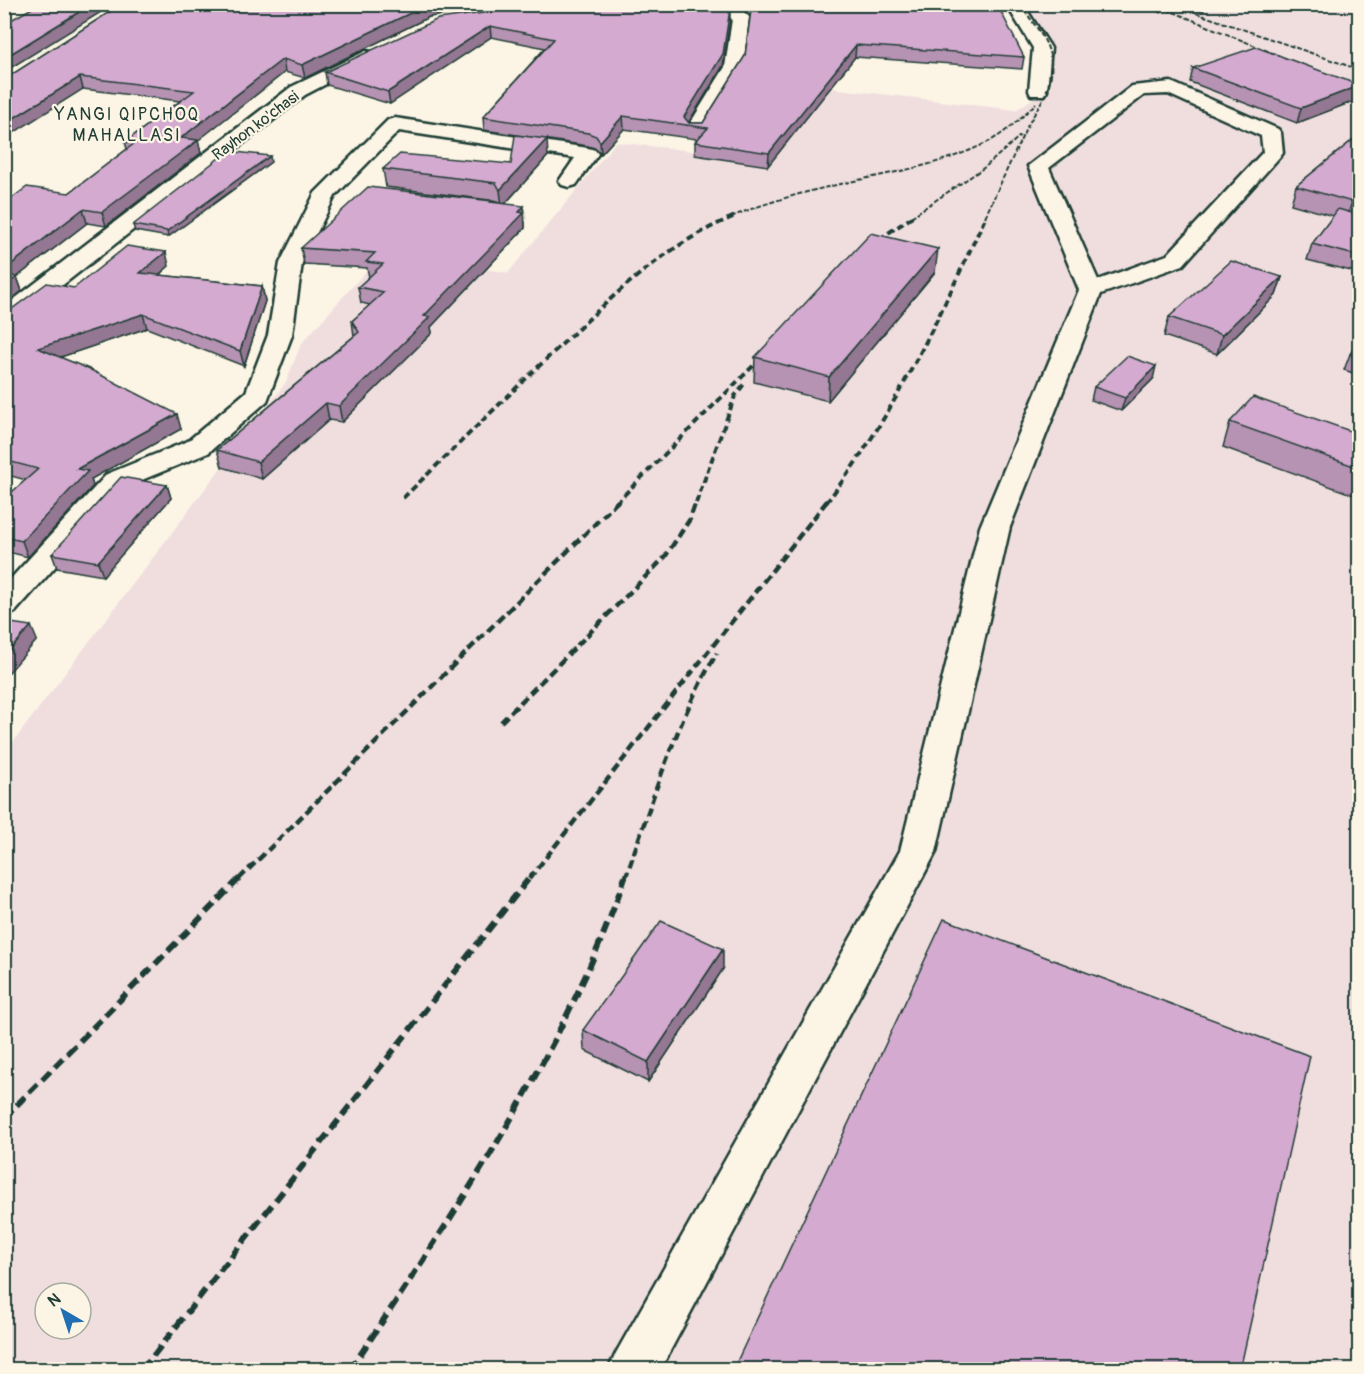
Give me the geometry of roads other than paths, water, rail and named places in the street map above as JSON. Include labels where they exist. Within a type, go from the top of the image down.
[{"type":"street","points":[[711,4],[741,17],[760,9]]},
{"type":"street","points":[[1014,4],[1042,48],[1038,91]]},
{"type":"street","points":[[696,130],[734,67],[741,17]]},
{"type":"street","name":"Rayhon ko'chasi","points":[[4,319],[298,91],[387,46]]},
{"type":"street","points":[[633,1370],[918,852],[994,527],[1091,290],[1038,166],[1139,90],[1171,87],[1271,133],[1273,153],[1175,260],[1091,290]]},
{"type":"street","points":[[4,605],[117,480],[198,447],[258,395],[280,335],[291,263],[326,193],[342,189],[396,124],[588,154],[569,181]]},
{"type":"railway","points":[[985,217],[1051,77],[1048,49],[1038,29],[1020,4]]},
{"type":"railway","points":[[1138,4],[1162,13]]},
{"type":"railway","points":[[1154,4],[1292,61]]},
{"type":"railway","points":[[1187,4],[1206,12]]},
{"type":"railway","points":[[1196,13],[1360,70]]},
{"type":"railway","points":[[731,217],[792,196],[924,166],[958,155],[997,137],[1036,103]]},
{"type":"railway","points":[[911,217],[985,167],[1020,136]]},
{"type":"railway","points":[[403,498],[598,310],[640,274],[685,242],[735,216]]},
{"type":"railway","points":[[870,245],[914,216]]},
{"type":"railway","points":[[826,503],[851,470],[894,400],[933,327],[986,216]]},
{"type":"railway","points":[[618,501],[766,353]]},
{"type":"railway","points":[[696,503],[735,396],[744,384]]},
{"type":"railway","points":[[241,877],[618,501]]},
{"type":"railway","points":[[501,722],[665,557],[690,519],[696,501]]},
{"type":"railway","points":[[529,879],[827,501]]},
{"type":"railway","points":[[625,879],[677,735],[717,653]]},
{"type":"railway","points":[[4,1118],[241,877]]},
{"type":"railway","points":[[142,1370],[530,877]]},
{"type":"railway","points":[[350,1370],[466,1193],[538,1071],[600,943],[625,877]]},
{"type":"district","name":"YANGI QIPCHOQ MAHALLASI","points":[[127,124]]}]
